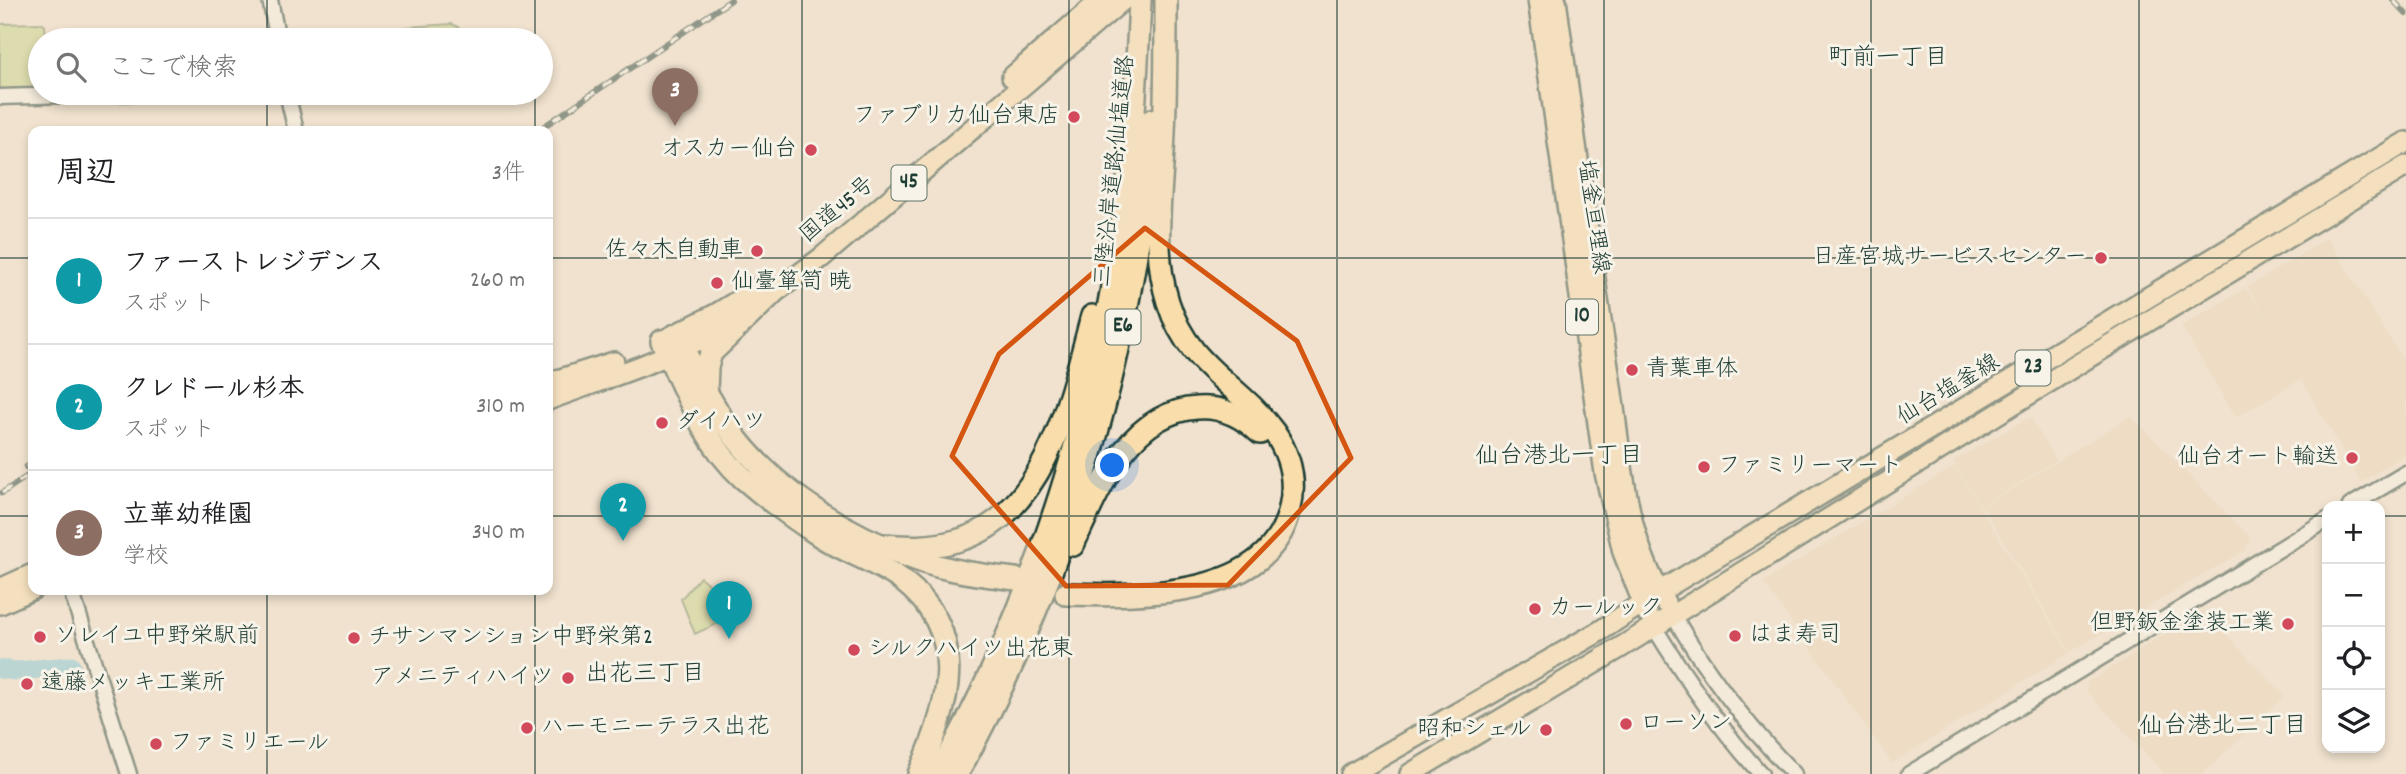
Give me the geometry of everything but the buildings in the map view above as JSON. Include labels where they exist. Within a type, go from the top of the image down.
[{"type":"highway","name":"三陸沿岸道路;仙塩道路","points":[[1140,0],[1149,59]]},
{"type":"highway","name":"三陸沿岸道路;仙塩道路","points":[[1024,585],[1080,428],[1109,302],[1159,0]]},
{"type":"highway","points":[[881,545],[939,545],[977,533],[992,525],[1019,501],[1040,470],[1070,392],[1098,292],[1149,59],[1166,0]]},
{"type":"highway","points":[[981,730],[1019,670],[1100,489],[1137,436],[1162,417],[1191,408],[1207,407],[1238,416],[1262,434],[1277,461],[1282,494],[1268,532],[1246,556],[1209,573],[1177,580],[1068,589],[1124,595],[1197,587],[1219,580],[1238,572],[1262,556],[1276,538],[1289,511],[1292,479],[1283,447],[1261,417],[1196,356],[1176,322],[1163,285],[1149,59]]},
{"type":"highway","points":[[707,393],[707,367],[711,353],[772,294]]},
{"type":"highway","points":[[672,345],[747,452],[788,491],[850,530],[916,560],[1024,585]]},
{"type":"highway","points":[[672,345],[717,450],[742,477],[821,536],[902,580],[915,591],[939,622],[948,655],[946,695],[932,746],[919,774]]},
{"type":"highway","points":[[856,554],[963,581],[1024,585]]},
{"type":"highway","name":"E6","points":[[957,774],[1011,670],[1024,585]]},
{"type":"highway","name":"E6","points":[[939,774],[994,664],[1024,585]]},
{"type":"main road","name":"国道45号","points":[[553,381],[672,345],[757,289],[810,250],[1101,0]]},
{"type":"main road","name":"国道45号","points":[[553,398],[729,323],[772,294],[821,258],[1123,0]]},
{"type":"main road","name":"塩釜亘理線","points":[[1538,0],[1605,472],[1623,552],[1654,627]]},
{"type":"main road","name":"塩釜亘理線","points":[[1556,0],[1625,495],[1644,564],[1673,615]]},
{"type":"main road","name":"仙台塩釜線","points":[[1659,592],[2406,142]]},
{"type":"main road","name":"仙台塩釜線","points":[[1673,615],[2406,166]]},
{"type":"main road","points":[[0,589],[28,576]]},
{"type":"main road","points":[[0,604],[28,591]]},
{"type":"main road","points":[[1351,774],[1600,631],[1659,592]]},
{"type":"main road","points":[[1410,774],[1673,615]]},
{"type":"street","points":[[270,0],[276,28]]},
{"type":"street","points":[[0,97],[28,96]]},
{"type":"street","points":[[291,105],[295,126]]},
{"type":"street","points":[[2358,501],[2406,473]]},
{"type":"street","points":[[1909,774],[2322,523]]},
{"type":"street","points":[[73,595],[129,774]]},
{"type":"street","points":[[1673,615],[1696,654],[1733,704],[1794,774]]},
{"type":"street","points":[[1654,627],[1686,680],[1761,774]]},
{"type":"highlighted area","points":[[1145,228],[1297,341],[1351,458],[1228,585],[1066,586],[952,456],[999,354]]},
{"type":"shaded area","points":[[2327,238],[2406,365],[2406,454],[2361,482],[2301,379],[2236,417],[2181,326],[2246,288],[2266,320],[2248,287]]},
{"type":"shaded area","points":[[2131,416],[2250,537],[2247,549],[2070,652],[1983,507]]},
{"type":"shaded area","points":[[2030,417],[2056,460],[1981,507],[1953,461]]},
{"type":"shaded area","points":[[1955,466],[2069,653],[1892,763],[1763,582]]},
{"type":"shaded area","points":[[2203,610],[2284,696],[2203,774],[2165,774],[2087,692],[2087,683]]},
{"type":"green space","points":[[42,23],[45,26],[28,28],[28,89],[0,90],[0,24]]},
{"type":"green space","points":[[452,24],[459,28],[402,28]]},
{"type":"green space","points":[[700,577],[742,612],[695,634],[681,599]]},
{"type":"waterway","points":[[0,669],[16,671],[71,666]]},
{"type":"railway","points":[[544,126],[731,0]]},
{"type":"railway","points":[[2393,0],[2406,14]]},
{"type":"railway","points":[[2,493],[26,477]]},
{"type":"place","name":"ファブリカ仙台東店","points":[[1074,117]]},
{"type":"place","name":"立華幼稚園","points":[[675,126]]},
{"type":"place","name":"オスカー仙台","points":[[811,150]]},
{"type":"place","name":"佐々木自動車","points":[[757,251]]},
{"type":"place","name":"日産宮城サービスセンター","points":[[2101,258]]},
{"type":"place","name":"仙臺箪笥 暁","points":[[717,283]]},
{"type":"place","name":"青葉車体","points":[[1632,370]]},
{"type":"place","name":"ダイハツ","points":[[662,423]]},
{"type":"place","name":"仙台オート輸送","points":[[2352,458]]},
{"type":"place","name":"ファミリーマート","points":[[1704,467]]},
{"type":"place","name":"クレドール杉本","points":[[623,541]]},
{"type":"place","name":"カールック","points":[[1535,609]]},
{"type":"place","name":"但野鈑金塗装工業","points":[[2288,624]]},
{"type":"place","name":"はま寿司","points":[[1735,636]]},
{"type":"place","name":"ソレイユ中野栄駅前","points":[[40,637]]},
{"type":"place","name":"チサンマンション中野栄第2","points":[[354,638]]},
{"type":"place","name":"ファーストレジデンス","points":[[729,639]]},
{"type":"place","name":"シルクハイツ出花東","points":[[854,650]]},
{"type":"place","name":"アメニティハイツ","points":[[568,678]]},
{"type":"place","name":"遠藤メッキ工業所","points":[[27,684]]},
{"type":"place","name":"ローソン","points":[[1626,724]]},
{"type":"place","name":"ハーモニーテラス出花","points":[[527,728]]},
{"type":"place","name":"昭和シェル","points":[[1546,730]]},
{"type":"place","name":"ファミリエール","points":[[156,744]]},
{"type":"district","name":"町前一丁目","points":[[1888,59]]},
{"type":"district","name":"仙台港北一丁目","points":[[1559,457]]},
{"type":"district","name":"出花三丁目","points":[[645,675]]},
{"type":"district","name":"仙台港北二丁目","points":[[2223,727]]}]
